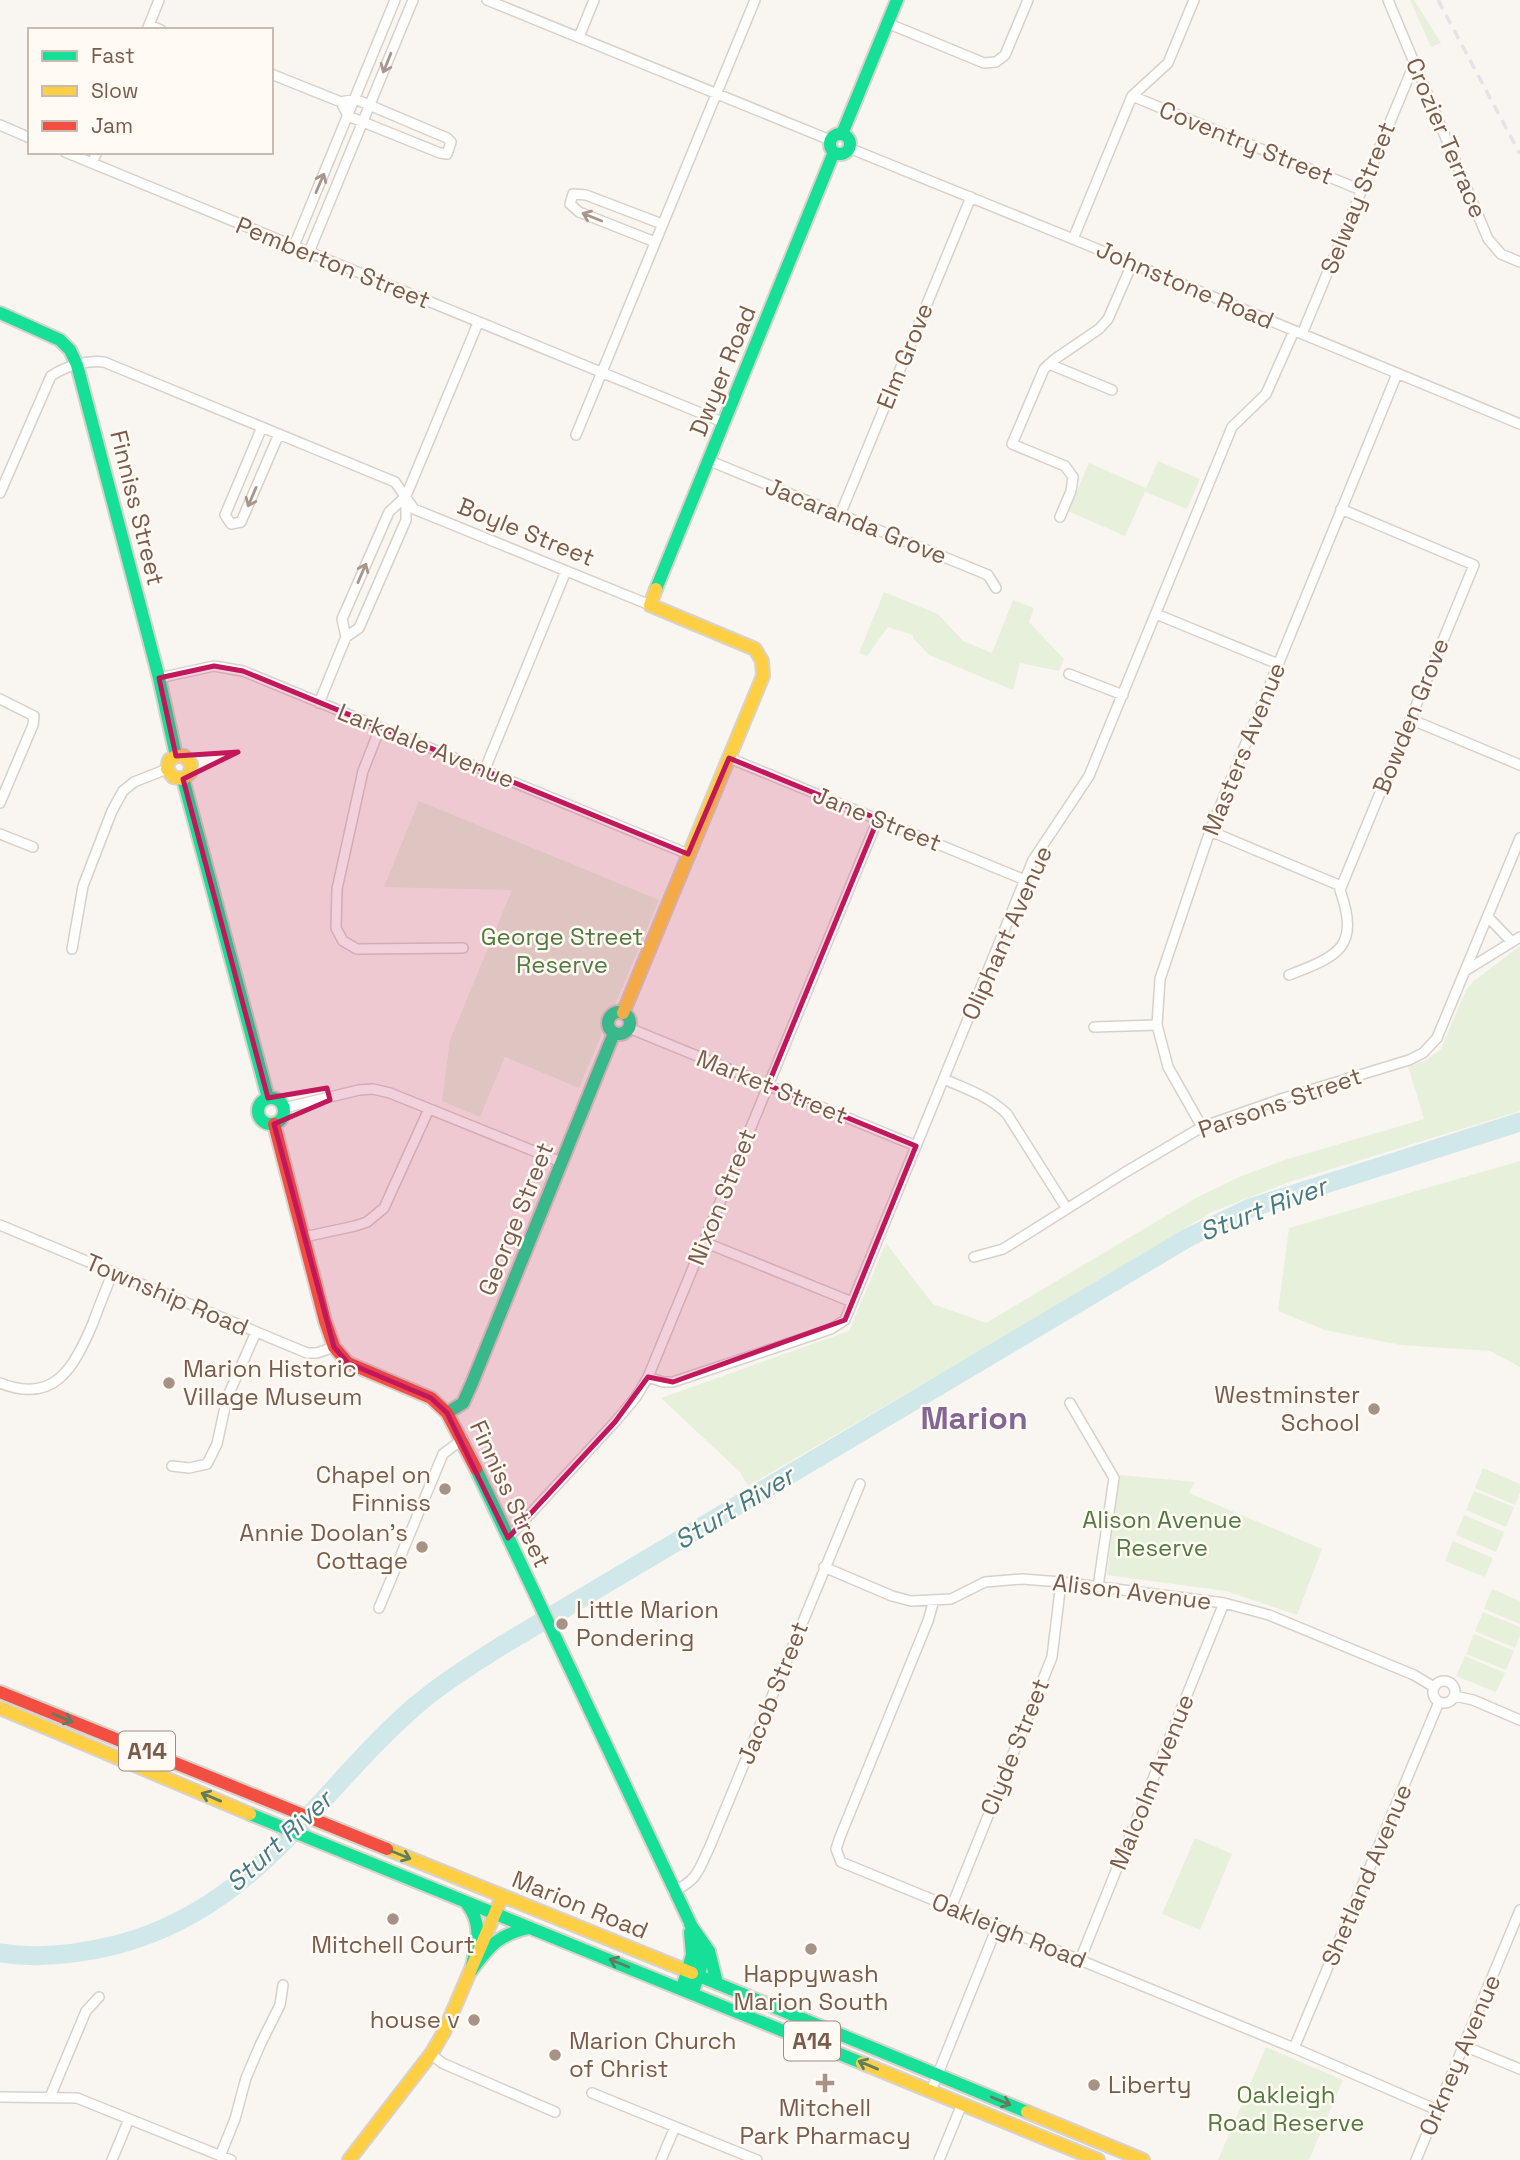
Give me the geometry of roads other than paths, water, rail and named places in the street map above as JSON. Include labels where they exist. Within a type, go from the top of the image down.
[{"type":"street","points":[[148,27],[159,0]]},
{"type":"street","points":[[294,246],[395,0]]},
{"type":"street","points":[[309,252],[413,0]]},
{"type":"street","points":[[487,0],[835,142],[841,154],[849,148]]},
{"type":"street","points":[[579,37],[594,0]]},
{"type":"street","points":[[576,435],[755,0]]},
{"type":"street","name":"Dwyer Road","points":[[650,605],[710,461],[835,142],[897,0]]},
{"type":"street","points":[[887,23],[984,63],[996,62],[1005,55],[1028,0]]},
{"type":"street","points":[[1073,239],[1132,96],[1168,62],[1194,0]]},
{"type":"street","name":"Crozier Terrace","points":[[1388,0],[1488,239],[1501,254],[1520,262]]},
{"type":"street","name":"Selway Street","points":[[1298,332],[1415,62]]},
{"type":"street","points":[[273,75],[341,102],[355,99],[370,105],[447,138],[451,142],[450,148],[447,154],[443,154],[348,116],[341,102]]},
{"type":"street","name":"Coventry Street","points":[[1132,96],[1361,190]]},
{"type":"street","points":[[0,125],[28,137]]},
{"type":"street","name":"Johnstone Road","points":[[849,148],[1520,424]]},
{"type":"street","name":"Pemberton Street","points":[[70,154],[724,423]]},
{"type":"street","points":[[92,163],[96,154]]},
{"type":"street","points":[[655,242],[579,212],[570,204],[570,199],[573,194],[586,195],[663,225]]},
{"type":"street","name":"Elm Grove","points":[[840,515],[971,197]]},
{"type":"street","points":[[1060,517],[1071,491],[1073,477],[1065,466],[1008,445],[1044,369],[1099,329],[1108,319],[1132,264]]},
{"type":"street","name":"Finniss Street","points":[[0,313],[60,340],[70,350],[77,365],[159,678],[176,755]]},
{"type":"street","points":[[346,637],[342,618],[389,512],[406,496],[478,323]]},
{"type":"street","name":"Oliphant Avenue","points":[[648,1377],[673,1382],[831,1329],[845,1321],[1033,860],[1090,776],[1232,427],[1266,394],[1298,332]]},
{"type":"street","name":"Boyle Street","points":[[77,365],[104,362],[395,482],[414,509],[754,649],[762,661],[763,676],[729,758]]},
{"type":"street","points":[[1049,364],[1112,390]]},
{"type":"street","points":[[0,492],[51,376],[66,367],[77,365]]},
{"type":"street","name":"Masters Avenue","points":[[1202,1127],[1168,1067],[1157,1025],[1163,970],[1210,831],[1397,374]]},
{"type":"street","points":[[262,427],[225,515],[231,524],[241,522],[279,434]]},
{"type":"street","name":"Jacaranda Grove","points":[[710,461],[988,575],[996,589]]},
{"type":"street","points":[[319,703],[346,637],[359,628],[401,532],[407,513],[406,496]]},
{"type":"street","name":"Bowden Grove","points":[[1341,509],[1474,565],[1342,886]]},
{"type":"street","points":[[485,769],[566,571]]},
{"type":"street","points":[[1156,614],[1278,664]]},
{"type":"street","name":"Larkdale Avenue","points":[[159,678],[214,666],[243,671],[688,854]]},
{"type":"street","points":[[1069,674],[1123,695]]},
{"type":"street","points":[[0,699],[34,716],[33,725],[0,803]]},
{"type":"street","points":[[1410,719],[1520,765]]},
{"type":"street","points":[[380,727],[363,771],[337,889],[336,928],[343,941],[357,949],[463,948]]},
{"type":"street","points":[[176,755],[184,756],[191,764],[190,773],[183,779],[171,777],[167,769],[169,760],[176,755]]},
{"type":"street","points":[[623,1013],[729,758]]},
{"type":"street","name":"Jane Street","points":[[729,758],[1025,880]]},
{"type":"street","points":[[72,949],[83,886],[112,811],[123,792],[135,782],[167,769]]},
{"type":"street","points":[[183,779],[268,1098]]},
{"type":"street","name":"Nixon Street","points":[[508,1538],[615,1422],[636,1397],[648,1377],[878,819]]},
{"type":"street","points":[[1210,831],[1342,886],[1340,890],[1349,920],[1348,933],[1341,946],[1322,963],[1289,975]]},
{"type":"street","points":[[0,834],[33,848]]},
{"type":"street","name":"Parsons Street","points":[[974,1257],[1003,1249],[1202,1127],[1281,1099],[1409,1060],[1423,1053],[1437,1038],[1520,838]]},
{"type":"street","points":[[1464,971],[1516,940],[1488,917]]},
{"type":"street","points":[[615,1012],[623,1013],[628,1017],[629,1028],[624,1033],[614,1033],[607,1024],[609,1017],[615,1012]]},
{"type":"street","points":[[1094,1027],[1157,1025]]},
{"type":"street","name":"Market Street","points":[[629,1028],[916,1146]]},
{"type":"street","name":"George Street","points":[[447,1413],[463,1403],[472,1383],[614,1033]]},
{"type":"street","points":[[944,1079],[982,1095],[996,1103],[1007,1114],[1067,1209]]},
{"type":"street","points":[[284,1108],[373,1089],[390,1093],[561,1162]]},
{"type":"street","points":[[268,1098],[278,1100],[284,1108],[283,1116],[274,1124],[265,1122],[259,1116],[261,1103],[268,1098]]},
{"type":"street","points":[[304,1237],[355,1227],[367,1222],[384,1208],[390,1200],[429,1109]]},
{"type":"street","points":[[274,1124],[334,1347]]},
{"type":"street","name":"Township Road","points":[[0,1226],[307,1353],[317,1353],[334,1347]]},
{"type":"street","points":[[704,1242],[852,1302]]},
{"type":"street","points":[[0,1383],[24,1390],[41,1389],[61,1379],[80,1352],[113,1272]]},
{"type":"street","points":[[172,1466],[189,1468],[207,1464],[216,1444],[227,1398],[256,1332]]},
{"type":"street","name":"Finniss Street","points":[[334,1347],[348,1363],[431,1398],[447,1413],[463,1440],[701,1946],[702,1964],[693,1973],[688,1990]]},
{"type":"street","points":[[1070,1403],[1114,1478],[1098,1587]]},
{"type":"street","points":[[379,1608],[443,1454],[463,1440]]},
{"type":"street","name":"Jacob Street","points":[[673,1891],[688,1885],[698,1873],[860,1484]]},
{"type":"street","name":"Alison Avenue","points":[[824,1567],[892,1596],[911,1601],[951,1599],[985,1582],[1022,1579],[1224,1603],[1269,1615],[1415,1675],[1434,1687]]},
{"type":"street","name":"Clyde Street","points":[[950,1908],[1052,1657],[1061,1582]]},
{"type":"street","name":"Oakleigh Road","points":[[934,1600],[928,1621],[836,1849],[841,1862],[1294,2048],[1437,2110]]},
{"type":"street","name":"Malcolm Avenue","points":[[1080,1960],[1224,1603]]},
{"type":"street","points":[[1447,1682],[1453,1686],[1455,1696],[1449,1702],[1440,1702],[1434,1698],[1434,1687],[1447,1682]]},
{"type":"street","name":"Marion Road","points":[[0,1692],[693,1973],[1143,2160]]},
{"type":"street","points":[[1455,1696],[1473,1700],[1520,1720]]},
{"type":"street","name":"Shetland Avenue","points":[[1294,2048],[1440,1702]]},
{"type":"street","name":"Marion Road","points":[[0,1708],[327,1846],[688,1990],[1098,2160]]},
{"type":"street","points":[[349,2160],[431,2054],[444,2032],[502,1897]]},
{"type":"street","points":[[466,1903],[479,1921],[471,1971]]},
{"type":"street","name":"Orkney Avenue","points":[[1416,2160],[1520,1910]]},
{"type":"street","points":[[690,1924],[709,1948],[717,1983]]},
{"type":"street","points":[[931,2091],[997,1927]]},
{"type":"street","points":[[471,1971],[496,1938],[508,1932],[531,1928]]},
{"type":"street","points":[[220,2155],[235,2119],[246,2077],[280,2005],[283,1985]]},
{"type":"street","points":[[50,2097],[86,2011],[99,1997]]},
{"type":"street","points":[[1464,2046],[1520,2069]]},
{"type":"street","points":[[431,2054],[442,2063],[555,2112]]},
{"type":"street","points":[[592,2093],[757,2160]]},
{"type":"street","points":[[0,2097],[77,2098],[231,2160]]},
{"type":"street","points":[[939,2160],[962,2104]]},
{"type":"street","points":[[112,2160],[130,2119]]},
{"type":"street","points":[[661,2160],[675,2127]]},
{"type":"waterway","name":"Sturt River","points":[[0,1953],[58,1955],[116,1945],[165,1928],[208,1905],[246,1877],[280,1845],[378,1741],[414,1707],[456,1675],[1189,1237],[1250,1208],[1520,1122]]},
{"type":"railway","points":[[1438,0],[1520,154]]},
{"type":"place","name":"Marion Historic Village Museum","points":[[169,1383]]},
{"type":"place","name":"Westminster School","points":[[1374,1409]]},
{"type":"place","name":"Chapel on Finniss","points":[[445,1489]]},
{"type":"place","name":"Annie Doolan's Cottage","points":[[422,1547]]},
{"type":"place","name":"Little Marion Pondering","points":[[562,1624]]},
{"type":"place","name":"Mitchell Court","points":[[393,1919]]},
{"type":"place","name":"Happywash Marion South","points":[[811,1949]]},
{"type":"place","name":"house v","points":[[474,2020]]},
{"type":"place","name":"Marion Church of Christ","points":[[555,2055]]},
{"type":"place","name":"Mitchell Park Pharmacy","points":[[825,2083]]},
{"type":"place","name":"Liberty","points":[[1094,2085]]},
{"type":"district","name":"Marion","points":[[974,1418]]},
{"type":"park label","name":"George Street Reserve","points":[[562,951]]},
{"type":"park label","name":"Alison Avenue Reserve","points":[[1162,1534]]},
{"type":"park label","name":"Oakleigh Road Reserve","points":[[1286,2109]]}]
